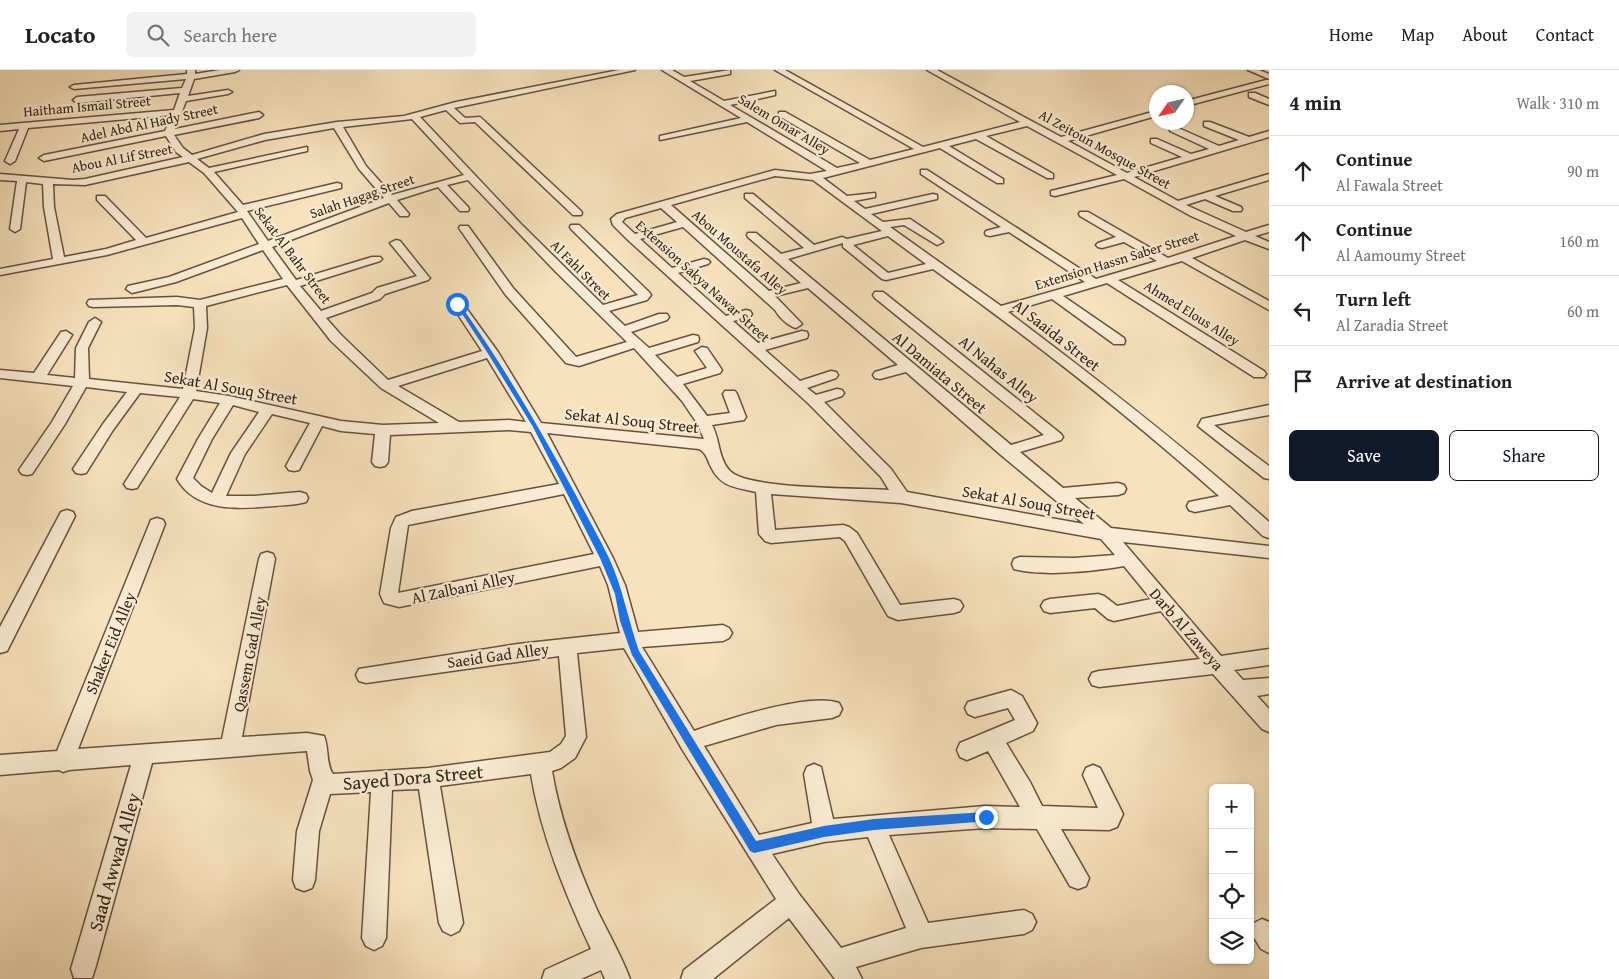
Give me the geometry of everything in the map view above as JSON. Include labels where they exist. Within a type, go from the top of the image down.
[{"type":"street","points":[[74,87],[235,70]]},
{"type":"street","name":"Abou Al Lif Street","points":[[0,177],[85,182],[188,158],[264,137],[337,125],[393,121],[415,117],[447,107],[631,70]]},
{"type":"street","points":[[670,72],[698,70]]},
{"type":"street","points":[[779,70],[922,150]]},
{"type":"street","name":"Al Zeitoun Mosque Street","points":[[931,70],[1178,204],[1269,246]]},
{"type":"street","points":[[1252,70],[1269,77]]},
{"type":"street","name":"Salem Omar Alley","points":[[670,72],[836,172]]},
{"type":"street","points":[[683,80],[727,72]]},
{"type":"street","points":[[169,133],[177,117],[191,74]]},
{"type":"street","points":[[1194,102],[1269,82]]},
{"type":"street","points":[[77,100],[184,94],[228,89]]},
{"type":"street","points":[[724,104],[772,93]]},
{"type":"street","points":[[1252,95],[1269,102]]},
{"type":"street","points":[[447,107],[463,120],[477,119],[577,213]]},
{"type":"street","points":[[782,114],[868,163]]},
{"type":"street","name":"Adel Abd Al Hady Street","points":[[44,158],[259,115]]},
{"type":"street","points":[[1061,140],[1149,115]]},
{"type":"street","name":"Haitham Ismail Street","points":[[0,128],[177,117]]},
{"type":"street","name":"Al Fahl Street","points":[[415,117],[470,177],[673,383],[703,421],[714,443],[713,451]]},
{"type":"street","points":[[663,138],[750,119]]},
{"type":"street","name":"Extension Sakya Nawar Street","points":[[902,497],[886,473],[814,401],[632,238],[617,223],[616,219],[775,173],[784,172],[799,178],[814,177],[1028,123]]},
{"type":"street","points":[[1207,124],[1248,140]]},
{"type":"street","points":[[10,161],[26,125]]},
{"type":"street","points":[[337,125],[362,167],[404,214]]},
{"type":"street","points":[[1175,130],[1218,149]]},
{"type":"street","name":"Sekat Al Bahr Street","points":[[169,133],[173,142],[188,158],[207,171],[242,212],[292,283],[336,338],[386,385],[455,426]]},
{"type":"street","points":[[1055,193],[1126,176],[1269,134]]},
{"type":"street","points":[[978,136],[1050,176]]},
{"type":"street","points":[[1154,141],[1190,157]]},
{"type":"street","points":[[941,145],[1000,181]]},
{"type":"street","points":[[207,171],[304,149]]},
{"type":"street","points":[[924,172],[1095,283]]},
{"type":"street","points":[[1178,204],[1269,176]]},
{"type":"street","name":"Salah Hagag Street","points":[[132,289],[172,280],[390,199],[470,177]]},
{"type":"street","name":"Al Saaida Street","points":[[814,177],[998,311],[1136,419],[1233,499],[1269,532]]},
{"type":"street","points":[[15,229],[22,178]]},
{"type":"street","points":[[48,181],[52,224],[59,262]]},
{"type":"street","points":[[441,184],[464,209]]},
{"type":"street","points":[[0,272],[107,252],[338,186]]},
{"type":"street","points":[[845,200],[871,194]]},
{"type":"street","points":[[749,196],[812,249]]},
{"type":"street","points":[[1206,196],[1237,208]]},
{"type":"street","points":[[862,213],[933,197]]},
{"type":"street","points":[[101,198],[144,242]]},
{"type":"street","name":"Abou Moustafa Alley","points":[[663,204],[766,295],[799,330],[756,348]]},
{"type":"street","points":[[1084,214],[1167,262]]},
{"type":"street","points":[[935,265],[886,278],[847,245],[850,242],[906,221],[937,242]]},
{"type":"street","points":[[632,238],[684,223]]},
{"type":"street","points":[[575,227],[645,295],[600,310]]},
{"type":"street","points":[[464,228],[509,291],[571,360],[579,362],[634,344]]},
{"type":"street","points":[[990,233],[1010,228]]},
{"type":"street","name":"Extension Hassn Saber Street","points":[[998,311],[1167,262],[1269,228]]},
{"type":"street","name":"Al Damiata Street","points":[[752,235],[1006,451],[1106,533]]},
{"type":"street","points":[[1102,245],[1126,238]]},
{"type":"street","points":[[780,258],[842,240]]},
{"type":"street","points":[[320,316],[376,296],[381,291],[423,279],[424,276],[396,243]]},
{"type":"street","points":[[1183,257],[1269,306]]},
{"type":"street","points":[[92,303],[177,300],[200,304],[292,283],[376,259]]},
{"type":"street","points":[[670,272],[704,262]]},
{"type":"street","name":"Ahmed Elous Alley","points":[[1109,279],[1260,374]]},
{"type":"street","points":[[766,295],[810,284]]},
{"type":"street","name":"Al Nahas Alley","points":[[878,295],[1056,437],[1006,451]]},
{"type":"street","points":[[1054,295],[1118,341]]},
{"type":"street","points":[[132,484],[189,394],[201,328],[200,304]]},
{"type":"street","points":[[457,304],[490,352],[536,427],[569,488],[604,558],[619,594],[630,640],[635,652],[754,848],[791,902],[843,970],[921,936],[1024,922]]},
{"type":"street","points":[[724,320],[746,314]]},
{"type":"street","points":[[621,331],[663,317]]},
{"type":"street","points":[[27,470],[58,424],[82,382],[82,348],[95,322]]},
{"type":"street","points":[[38,378],[66,335]]},
{"type":"street","points":[[644,354],[693,339]]},
{"type":"street","points":[[673,383],[715,370],[702,351]]},
{"type":"street","points":[[386,385],[490,352]]},
{"type":"street","points":[[880,375],[907,367]]},
{"type":"street","points":[[798,386],[831,375]]},
{"type":"street","name":"Sekat Al Souq Street","points":[[1,376],[82,382],[189,394],[229,400],[318,421],[384,430],[498,424],[702,444],[713,451],[715,461],[721,472],[733,482],[763,488],[902,497],[1106,533],[1218,544],[1269,552]]},
{"type":"street","points":[[81,469],[137,388]]},
{"type":"street","points":[[814,401],[837,393]]},
{"type":"street","points":[[703,421],[739,417],[730,394]]},
{"type":"street","points":[[229,400],[205,439],[185,479],[196,493],[216,501],[300,498]]},
{"type":"street","points":[[216,501],[238,453],[268,409]]},
{"type":"street","points":[[1269,410],[1207,422],[1205,426],[1263,462],[1269,474]]},
{"type":"street","points":[[294,466],[318,421]]},
{"type":"street","points":[[380,462],[384,430]]},
{"type":"street","name":"Al Zalbani Alley","points":[[569,488],[412,517],[402,521],[398,528],[389,594],[394,600],[604,558]]},
{"type":"street","points":[[763,488],[768,534],[770,537],[843,531],[851,537],[894,611],[898,613],[954,606]]},
{"type":"street","points":[[1059,494],[1118,489]]},
{"type":"street","points":[[1195,506],[1233,499]]},
{"type":"street","points":[[0,645],[67,516]]},
{"type":"street","name":"Shaker Eid Alley","points":[[63,762],[157,524]]},
{"type":"street","name":"Darb Al Zaweya","points":[[1106,533],[1164,603],[1269,723]]},
{"type":"street","name":"Qassem Gad Alley","points":[[230,748],[267,559]]},
{"type":"street","points":[[1020,564],[1059,567],[1096,565],[1128,560]]},
{"type":"street","points":[[1050,606],[1098,601],[1114,614],[1164,603]]},
{"type":"street","name":"Saeid Gad Alley","points":[[366,675],[567,646],[723,633]]},
{"type":"street","name":"Sayed Dora Street","points":[[0,765],[63,762],[306,742],[317,743],[320,751],[319,770],[324,780],[330,784],[428,778],[554,761],[568,751],[576,737],[567,646]]},
{"type":"street","points":[[1100,678],[1218,665],[1269,657]]},
{"type":"street","points":[[1239,689],[1269,686]]},
{"type":"street","points":[[967,750],[1027,723],[1015,702],[1011,699],[975,708]]},
{"type":"street","points":[[689,742],[752,720],[778,714],[832,709]]},
{"type":"street","points":[[992,739],[1038,817],[1078,878]]},
{"type":"street","name":"Saad Awwad Alley","points":[[83,969],[144,755]]},
{"type":"street","points":[[540,763],[550,812],[591,926],[618,979]]},
{"type":"street","points":[[814,774],[824,831]]},
{"type":"street","points":[[754,848],[824,831],[874,825],[986,817],[1108,819],[1112,814],[1093,775]]},
{"type":"street","points":[[428,778],[451,923]]},
{"type":"street","points":[[304,880],[308,831],[324,780]]},
{"type":"street","points":[[374,938],[382,781]]},
{"type":"street","points":[[874,825],[921,936]]},
{"type":"street","points":[[693,979],[791,902]]},
{"type":"street","points":[[554,979],[606,955]]},
{"type":"route","points":[[457,304],[490,352],[536,427],[569,488],[613,577],[619,594],[624,621],[635,652],[754,848],[824,831],[874,825],[986,817]]}]
